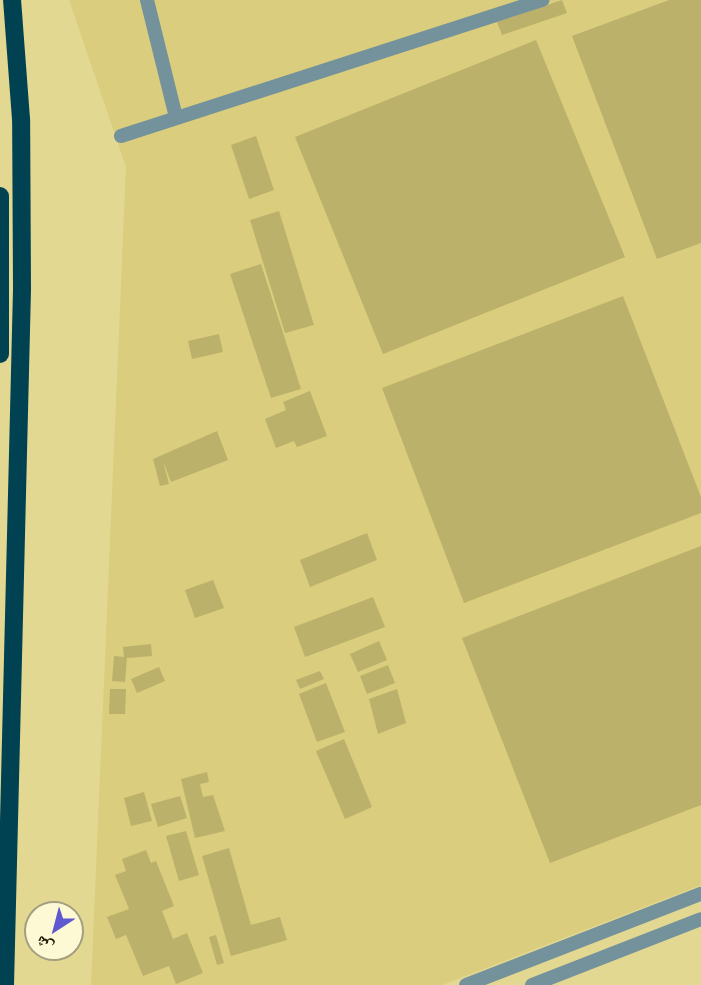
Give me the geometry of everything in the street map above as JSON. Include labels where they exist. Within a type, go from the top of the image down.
[{"type":"highway","points":[[5,985],[22,288],[21,119],[12,0]]},
{"type":"highway","points":[[0,196],[0,354]]},
{"type":"street","points":[[147,0],[176,117]]},
{"type":"street","points":[[121,136],[543,0]]},
{"type":"street","points":[[466,985],[701,894]]},
{"type":"street","points":[[532,985],[701,919]]},
{"type":"shaded area","points":[[69,0],[701,0],[701,885],[442,985],[91,985],[126,167]]},
{"type":"building","points":[[562,0],[567,13],[502,35],[497,22]]},
{"type":"building","points":[[669,0],[701,0],[701,243],[657,259],[572,36]]},
{"type":"building","points":[[536,40],[625,257],[383,354],[295,137]]},
{"type":"building","points":[[256,136],[274,190],[249,199],[231,145]]},
{"type":"building","points":[[279,211],[314,325],[285,333],[250,220]]},
{"type":"building","points":[[261,264],[301,389],[271,398],[230,274]]},
{"type":"building","points":[[623,296],[701,497],[701,513],[464,603],[382,388]]},
{"type":"building","points":[[219,334],[223,352],[192,359],[188,341]]},
{"type":"building","points":[[310,391],[327,436],[297,447],[294,441],[276,448],[265,419],[286,410],[283,402]]},
{"type":"building","points":[[217,431],[228,460],[171,482],[163,461],[169,484],[160,486],[153,459]]},
{"type":"building","points":[[367,533],[377,560],[310,587],[300,560]]},
{"type":"building","points":[[701,546],[701,805],[550,863],[462,638]]},
{"type":"building","points":[[213,580],[224,608],[195,618],[185,590]]},
{"type":"building","points":[[373,597],[385,627],[305,657],[294,627]]},
{"type":"building","points":[[379,641],[387,660],[358,672],[350,654]]},
{"type":"building","points":[[151,644],[152,656],[127,658],[125,682],[112,681],[114,656],[124,657],[123,647]]},
{"type":"building","points":[[388,665],[395,683],[367,694],[360,676]]},
{"type":"building","points":[[159,667],[165,681],[137,693],[131,679]]},
{"type":"building","points":[[320,671],[324,679],[300,689],[296,680]]},
{"type":"building","points":[[326,683],[345,732],[317,742],[299,694]]},
{"type":"building","points":[[110,689],[126,689],[125,714],[109,714]]},
{"type":"building","points":[[397,689],[406,723],[378,734],[369,699]]},
{"type":"building","points":[[344,739],[372,807],[345,819],[316,751]]},
{"type":"building","points":[[207,772],[209,782],[200,784],[203,797],[213,795],[225,831],[195,838],[181,779]]},
{"type":"building","points":[[144,792],[152,821],[131,826],[124,798]]},
{"type":"building","points":[[180,796],[187,818],[158,827],[151,804]]},
{"type":"building","points":[[186,831],[199,875],[179,881],[166,836]]},
{"type":"building","points":[[229,848],[251,925],[280,917],[287,940],[231,956],[202,856]]},
{"type":"building","points":[[146,850],[151,863],[156,861],[174,906],[162,911],[173,939],[187,933],[203,973],[176,984],[169,966],[143,976],[126,935],[116,939],[107,917],[129,909],[115,875],[126,871],[122,859]]},
{"type":"building","points":[[216,935],[224,963],[217,965],[209,937]]}]
